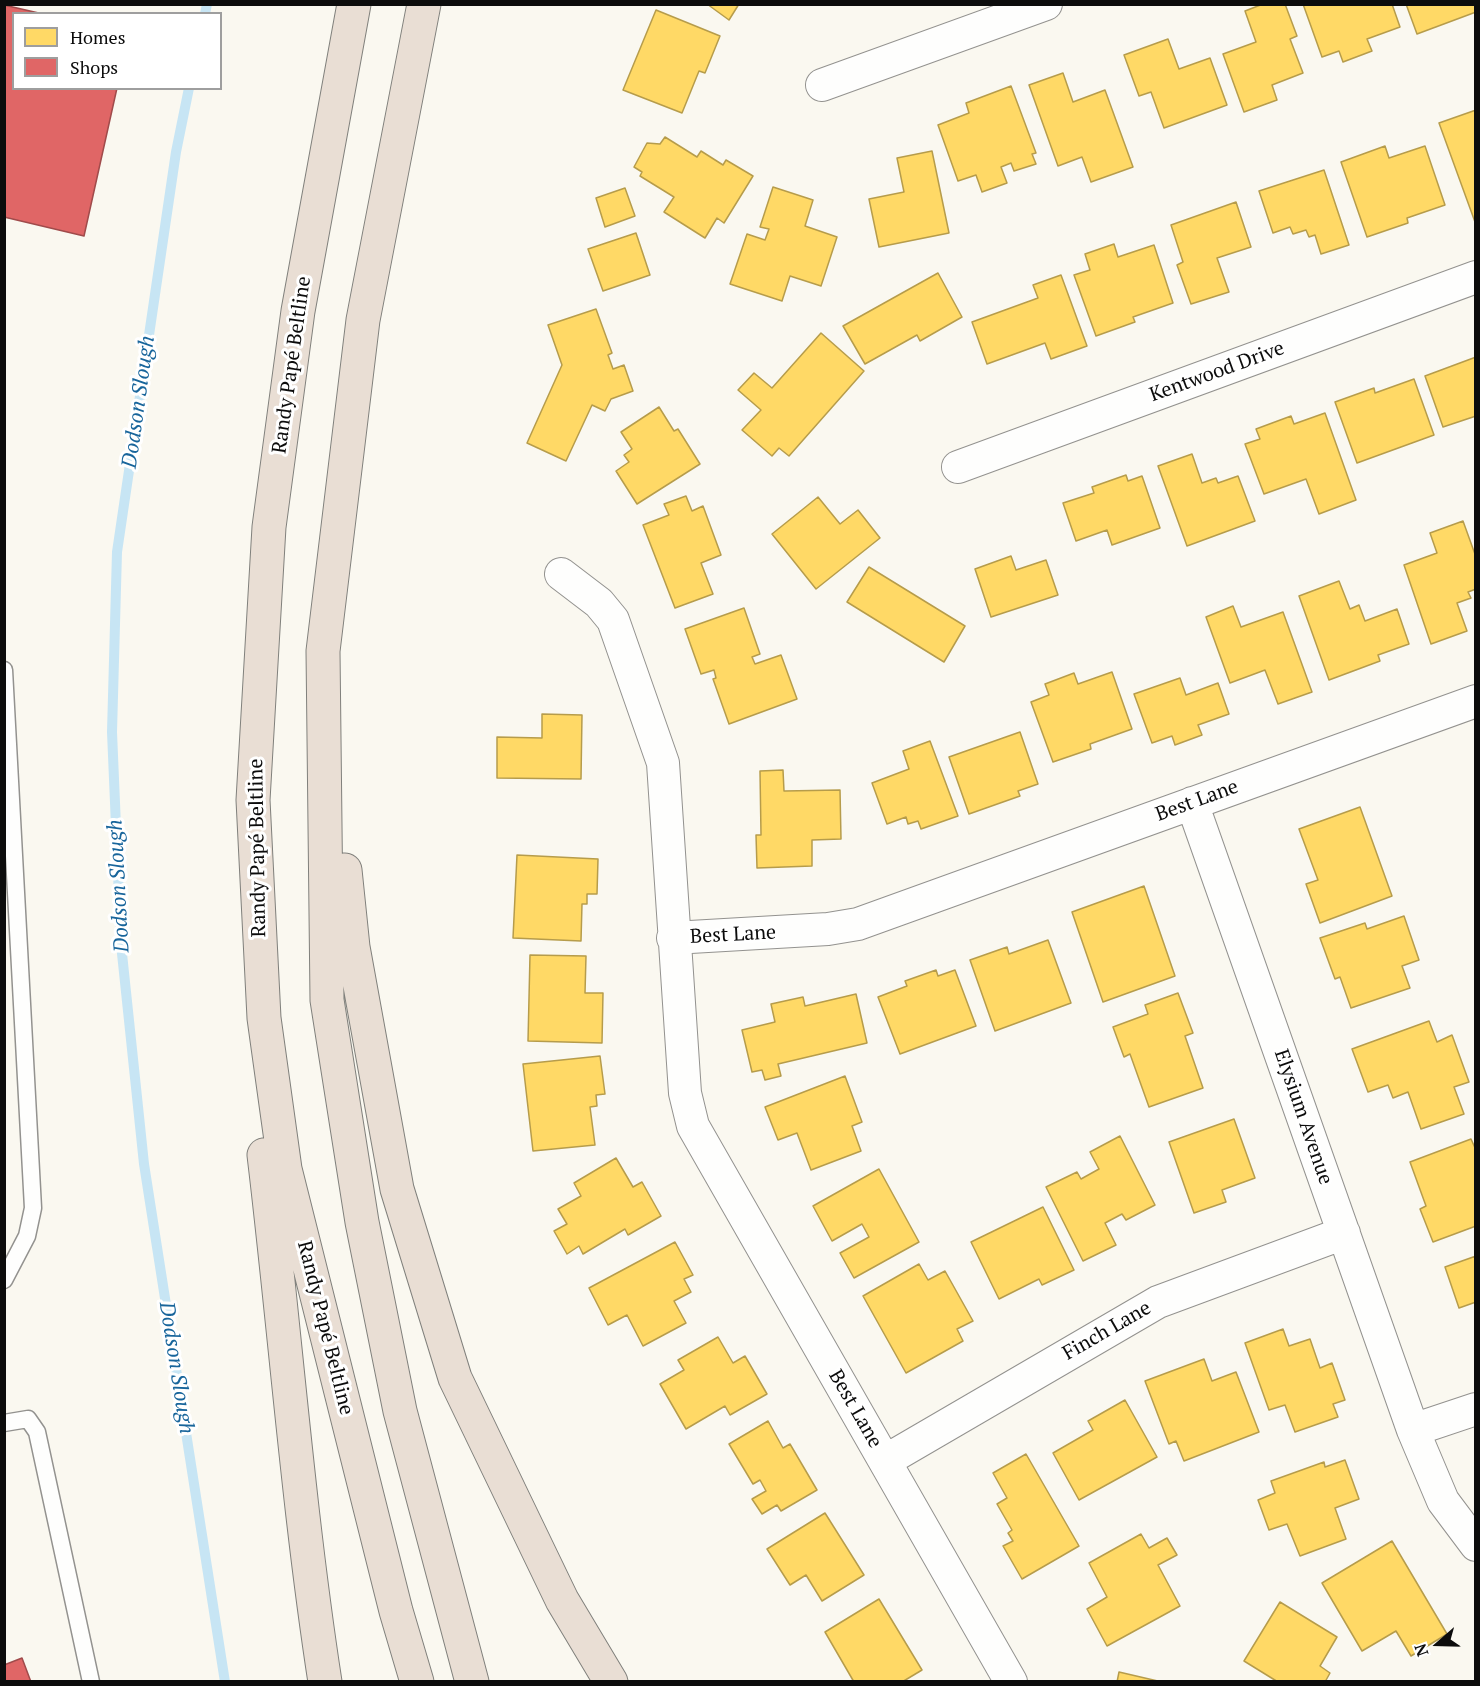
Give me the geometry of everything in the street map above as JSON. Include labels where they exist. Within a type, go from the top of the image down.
[{"type":"highway","name":"Randy Papé Beltline","points":[[354,4],[298,311],[268,527],[253,800],[264,1018],[285,1169],[396,1611],[417,1682]]},
{"type":"highway","points":[[424,4],[363,320],[323,651],[327,1000],[362,1222],[400,1411],[472,1682]]},
{"type":"highway","points":[[323,651],[353,947],[397,1189],[455,1378],[562,1600],[611,1682]]},
{"type":"highway","points":[[264,1018],[263,1153],[283,1312],[309,1579],[325,1682]]},
{"type":"street","points":[[822,85],[1046,4]]},
{"type":"street","name":"Kentwood Drive","points":[[958,467],[1476,277]]},
{"type":"street","points":[[561,574],[599,603],[613,620],[658,748],[664,777],[673,938]]},
{"type":"street","name":"Best Lane","points":[[1011,1682],[693,1126],[685,1093],[673,938],[828,929],[858,924],[1476,701]]},
{"type":"street","name":"Elysium Avenue","points":[[1192,803],[1413,1431],[1443,1501],[1476,1545]]},
{"type":"street","name":"Finch Lane","points":[[885,1461],[1150,1306],[1344,1233]]},
{"type":"street","points":[[1413,1431],[1476,1409]]},
{"type":"lane","points":[[4,670],[11,923],[33,1208],[27,1236],[4,1280]]},
{"type":"lane","points":[[4,1423],[28,1419],[37,1432],[92,1682]]},
{"type":"building: Homes","points":[[707,4],[739,4],[729,20]]},
{"type":"building: Homes","points":[[1263,4],[1285,4],[1297,36],[1290,39],[1303,73],[1272,85],[1277,100],[1244,112],[1223,54],[1256,42],[1245,11]]},
{"type":"building: Homes","points":[[1303,4],[1392,4],[1400,27],[1367,39],[1372,51],[1343,62],[1339,51],[1322,57]]},
{"type":"building: Homes","points":[[1406,4],[1476,4],[1476,12],[1417,34]]},
{"type":"building: Homes","points":[[656,10],[720,36],[705,73],[699,71],[682,113],[623,90]]},
{"type":"building: Homes","points":[[1168,39],[1179,69],[1210,58],[1227,105],[1164,128],[1151,92],[1139,96],[1124,55]]},
{"type":"building: Homes","points":[[1063,73],[1073,102],[1105,90],[1133,167],[1091,182],[1082,157],[1058,166],[1029,85]]},
{"type":"building: Homes","points":[[1011,86],[1036,153],[1032,154],[1036,164],[1014,171],[1011,163],[1001,167],[1007,183],[982,192],[976,175],[958,181],[938,125],[969,113],[966,103]]},
{"type":"building: Homes","points":[[1476,110],[1476,222],[1475,222],[1439,123]]},
{"type":"building: Homes","points":[[665,137],[697,157],[701,151],[723,165],[726,160],[753,176],[724,223],[717,218],[705,238],[664,212],[674,197],[640,176],[642,172],[634,167],[647,143],[660,144]]},
{"type":"building: Homes","points":[[1385,146],[1389,158],[1425,146],[1445,205],[1407,218],[1408,223],[1367,237],[1341,162]]},
{"type":"building: Homes","points":[[932,151],[949,233],[879,247],[869,199],[904,192],[897,158]]},
{"type":"building: Homes","points":[[1324,170],[1349,245],[1321,254],[1315,235],[1309,237],[1306,230],[1293,234],[1290,227],[1273,233],[1259,191]]},
{"type":"building: Homes","points":[[773,187],[813,200],[805,226],[837,237],[821,286],[790,276],[782,301],[730,284],[747,234],[765,240],[769,229],[760,227]]},
{"type":"building: Homes","points":[[625,188],[635,216],[605,227],[596,198]]},
{"type":"building: Homes","points":[[1236,202],[1251,247],[1217,258],[1229,292],[1191,304],[1177,265],[1183,262],[1171,225]]},
{"type":"building: Homes","points":[[636,233],[650,275],[603,291],[588,249]]},
{"type":"building: Homes","points":[[1114,244],[1118,257],[1154,245],[1173,303],[1133,317],[1135,322],[1096,336],[1074,275],[1090,270],[1085,254]]},
{"type":"building: Homes","points":[[938,273],[962,317],[920,341],[917,335],[865,364],[843,326]]},
{"type":"building: Homes","points":[[1061,275],[1087,346],[1051,359],[1045,343],[987,364],[972,322],[1038,298],[1033,285]]},
{"type":"building: Homes","points":[[596,309],[612,353],[608,355],[613,369],[624,365],[633,391],[611,399],[605,411],[592,405],[566,461],[527,443],[562,365],[548,325]]},
{"type":"building: Homes","points":[[821,333],[864,371],[789,456],[779,448],[772,456],[742,430],[761,410],[738,390],[754,373],[772,388]]},
{"type":"building: Homes","points":[[1476,357],[1476,416],[1443,427],[1425,376]]},
{"type":"building: Homes","points":[[1414,379],[1434,435],[1357,463],[1335,402],[1374,388],[1375,393]]},
{"type":"building: Homes","points":[[659,407],[674,431],[678,429],[700,464],[637,504],[616,471],[629,462],[624,455],[632,449],[621,432]]},
{"type":"building: Homes","points":[[1325,413],[1356,500],[1319,514],[1306,479],[1264,494],[1245,444],[1260,439],[1256,429],[1291,416],[1294,424]]},
{"type":"building: Homes","points":[[1192,454],[1202,483],[1216,478],[1218,483],[1238,476],[1255,521],[1187,546],[1158,466]]},
{"type":"building: Homes","points":[[1126,475],[1128,481],[1142,476],[1160,528],[1112,545],[1107,530],[1076,541],[1063,503],[1094,493],[1092,487]]},
{"type":"building: Homes","points":[[686,496],[692,511],[703,506],[721,555],[701,563],[713,594],[675,608],[643,525],[669,515],[664,504]]},
{"type":"building: Homes","points":[[818,497],[840,524],[858,510],[880,538],[816,589],[772,534]]},
{"type":"building: Homes","points":[[1463,521],[1476,557],[1476,589],[1468,592],[1471,598],[1457,603],[1467,631],[1431,644],[1404,565],[1437,553],[1430,533]]},
{"type":"building: Homes","points":[[1011,556],[1016,570],[1046,560],[1058,595],[991,617],[975,569]]},
{"type":"building: Homes","points":[[869,567],[965,626],[944,662],[847,602]]},
{"type":"building: Homes","points":[[1339,581],[1350,609],[1359,605],[1365,621],[1397,609],[1409,644],[1378,655],[1380,661],[1329,680],[1299,596]]},
{"type":"building: Homes","points":[[1233,606],[1241,627],[1283,612],[1312,692],[1278,704],[1265,670],[1230,683],[1206,617]]},
{"type":"building: Homes","points":[[744,608],[760,654],[752,657],[755,664],[781,655],[797,699],[729,724],[713,679],[716,678],[714,670],[701,674],[685,629]]},
{"type":"building: Homes","points":[[1112,672],[1132,729],[1090,744],[1091,749],[1053,762],[1031,702],[1049,695],[1045,684],[1074,673],[1078,684]]},
{"type":"building: Homes","points":[[1180,678],[1186,695],[1218,683],[1229,714],[1198,725],[1202,735],[1175,745],[1172,736],[1152,743],[1134,694]]},
{"type":"building: Homes","points":[[542,714],[582,715],[581,779],[497,778],[497,737],[542,738]]},
{"type":"building: Homes","points":[[1020,732],[1038,784],[1018,791],[1020,796],[969,814],[949,757]]},
{"type":"building: Homes","points":[[930,741],[958,816],[921,829],[918,821],[908,824],[906,817],[887,824],[872,783],[909,769],[903,751]]},
{"type":"building: Homes","points":[[783,770],[784,791],[840,790],[841,839],[812,840],[812,866],[757,868],[756,835],[761,835],[760,771]]},
{"type":"building: Homes","points":[[1360,807],[1392,896],[1320,923],[1306,884],[1318,880],[1299,829]]},
{"type":"building: Homes","points":[[517,855],[598,859],[597,894],[587,894],[587,904],[582,904],[581,941],[513,938]]},
{"type":"building: Homes","points":[[1144,886],[1175,976],[1103,1002],[1072,912]]},
{"type":"building: Homes","points":[[1404,916],[1419,960],[1402,966],[1410,988],[1351,1008],[1340,977],[1335,979],[1320,938],[1365,923],[1367,929]]},
{"type":"building: Homes","points":[[1048,940],[1071,1003],[995,1031],[970,960],[1007,947],[1009,954]]},
{"type":"building: Homes","points":[[530,955],[586,956],[585,993],[603,993],[602,1043],[528,1041]]},
{"type":"building: Homes","points":[[936,970],[938,976],[955,970],[976,1026],[900,1054],[878,997],[907,986],[905,981]]},
{"type":"building: Homes","points":[[1178,993],[1193,1033],[1185,1036],[1203,1088],[1149,1107],[1130,1054],[1124,1057],[1113,1027],[1148,1014],[1145,1005]]},
{"type":"building: Homes","points":[[856,994],[867,1043],[778,1064],[781,1076],[765,1080],[762,1070],[752,1072],[742,1030],[775,1022],[771,1004],[803,997],[805,1006]]},
{"type":"building: Homes","points":[[1429,1021],[1437,1042],[1452,1035],[1469,1082],[1454,1087],[1464,1114],[1421,1129],[1408,1092],[1393,1098],[1388,1085],[1368,1092],[1352,1049]]},
{"type":"building: Homes","points":[[600,1056],[605,1094],[596,1095],[597,1106],[590,1107],[595,1145],[533,1151],[523,1064]]},
{"type":"building: Homes","points":[[845,1076],[862,1122],[852,1126],[861,1151],[811,1170],[797,1133],[778,1140],[765,1107]]},
{"type":"building: Homes","points":[[1234,1119],[1255,1178],[1222,1190],[1226,1202],[1194,1213],[1169,1142]]},
{"type":"building: Homes","points":[[1120,1136],[1155,1205],[1126,1220],[1122,1214],[1105,1223],[1116,1245],[1083,1261],[1046,1187],[1077,1172],[1081,1179],[1099,1169],[1090,1152]]},
{"type":"building: Homes","points":[[1471,1139],[1476,1150],[1476,1226],[1433,1242],[1420,1209],[1426,1206],[1410,1162]]},
{"type":"building: Homes","points":[[616,1158],[633,1187],[642,1182],[661,1216],[628,1235],[625,1229],[583,1254],[579,1246],[567,1254],[554,1231],[567,1224],[558,1209],[581,1196],[574,1183]]},
{"type":"building: Homes","points":[[879,1169],[919,1242],[854,1278],[840,1253],[869,1237],[862,1224],[832,1241],[813,1206]]},
{"type":"building: Homes","points":[[1043,1207],[1074,1270],[1042,1285],[1039,1279],[999,1299],[971,1242]]},
{"type":"building: Homes","points":[[675,1242],[693,1275],[684,1279],[691,1292],[674,1301],[686,1323],[643,1346],[627,1315],[608,1325],[589,1288]]},
{"type":"building: Homes","points":[[1476,1256],[1476,1302],[1459,1308],[1445,1267]]},
{"type":"building: Homes","points":[[919,1264],[928,1280],[945,1271],[973,1321],[957,1329],[963,1341],[906,1373],[863,1296]]},
{"type":"building: Homes","points":[[1283,1329],[1289,1346],[1310,1339],[1320,1368],[1332,1363],[1345,1400],[1333,1404],[1338,1417],[1295,1432],[1285,1405],[1269,1410],[1245,1343]]},
{"type":"building: Homes","points":[[718,1337],[733,1363],[745,1356],[767,1394],[730,1415],[725,1406],[686,1429],[660,1384],[684,1370],[678,1360]]},
{"type":"building: Homes","points":[[1204,1359],[1212,1381],[1236,1372],[1259,1432],[1184,1461],[1176,1441],[1169,1444],[1145,1381]]},
{"type":"building: Homes","points":[[1125,1400],[1157,1457],[1079,1500],[1053,1453],[1093,1430],[1088,1421]]},
{"type":"building: Homes","points":[[768,1421],[783,1448],[790,1444],[817,1490],[781,1511],[777,1505],[762,1514],[752,1499],[766,1491],[760,1480],[753,1484],[729,1444]]},
{"type":"building: Homes","points":[[1026,1454],[1079,1546],[1022,1579],[1003,1546],[1013,1541],[1008,1533],[1012,1530],[997,1504],[1007,1498],[993,1473]]},
{"type":"building: Homes","points":[[1345,1460],[1359,1499],[1335,1508],[1346,1539],[1300,1556],[1287,1524],[1269,1530],[1258,1500],[1275,1493],[1271,1481],[1324,1462],[1325,1467]]},
{"type":"building: Homes","points":[[825,1513],[864,1575],[822,1601],[806,1575],[790,1585],[767,1549]]},
{"type":"building: Homes","points":[[1141,1534],[1149,1548],[1167,1538],[1177,1555],[1158,1565],[1180,1606],[1107,1646],[1087,1609],[1107,1597],[1089,1563]]},
{"type":"building: Homes","points":[[1392,1541],[1447,1634],[1411,1656],[1396,1631],[1362,1651],[1322,1583]]},
{"type":"building: Homes","points":[[879,1599],[922,1670],[902,1682],[854,1682],[825,1632]]},
{"type":"building: Homes","points":[[1280,1602],[1337,1637],[1320,1666],[1330,1673],[1325,1682],[1278,1682],[1244,1661]]},
{"type":"building: Homes","points":[[1119,1672],[1162,1682],[1117,1682]]},
{"type":"building: Shops","points":[[4,5],[34,12],[12,12],[12,90],[117,90],[84,236],[4,217]]},
{"type":"building: Shops","points":[[22,1658],[31,1682],[4,1682],[4,1665]]},
{"type":"waterway","name":"Dodson Slough","points":[[205,12],[207,4]]},
{"type":"waterway","name":"Dodson Slough","points":[[189,90],[176,152],[117,552],[112,732],[121,944],[144,1164],[225,1682]]}]
